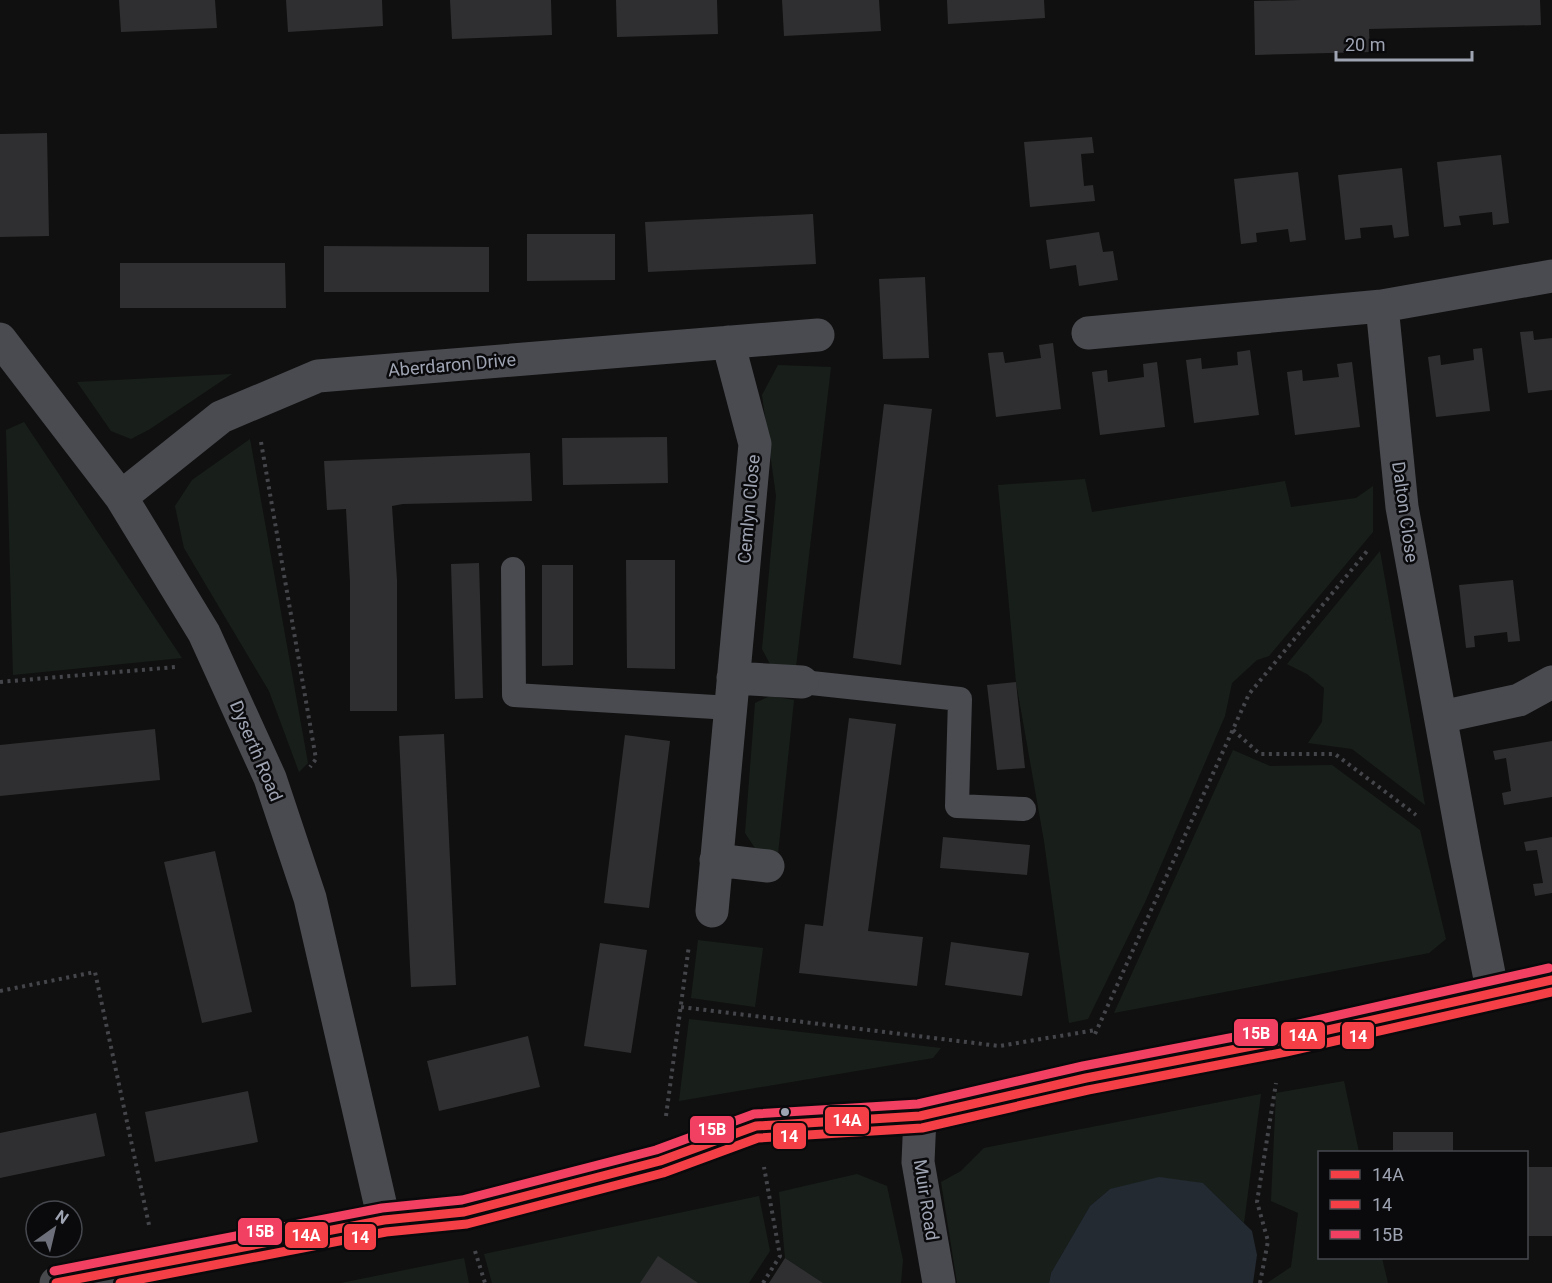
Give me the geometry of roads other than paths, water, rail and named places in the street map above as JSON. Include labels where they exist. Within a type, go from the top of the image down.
[{"type":"street","points":[[1088,333],[1382,306],[1552,276]]},
{"type":"street","name":"Dalton Close","points":[[1382,306],[1402,507],[1493,994]]},
{"type":"street","name":"Aberdaron Drive","points":[[121,497],[221,417],[318,376],[818,335]]},
{"type":"street","name":"Dyserth Road","points":[[0,339],[121,497],[204,633],[270,778],[310,898],[384,1220]]},
{"type":"street","name":"Cemlyn Close","points":[[712,911],[755,444],[728,342]]},
{"type":"street","points":[[732,693],[802,682]]},
{"type":"street","points":[[1441,717],[1519,700],[1552,682]]},
{"type":"street","points":[[716,860],[768,866]]},
{"type":"street","points":[[56,1283],[384,1220],[464,1212],[660,1161],[756,1126],[920,1116],[1086,1078],[1282,1040],[1552,980]]},
{"type":"street","name":"Muir Road","points":[[920,1116],[918,1162],[939,1283]]},
{"type":"lane","points":[[513,569],[514,695],[732,693]]},
{"type":"lane","points":[[802,682],[960,699],[957,806],[1024,809]]}]
